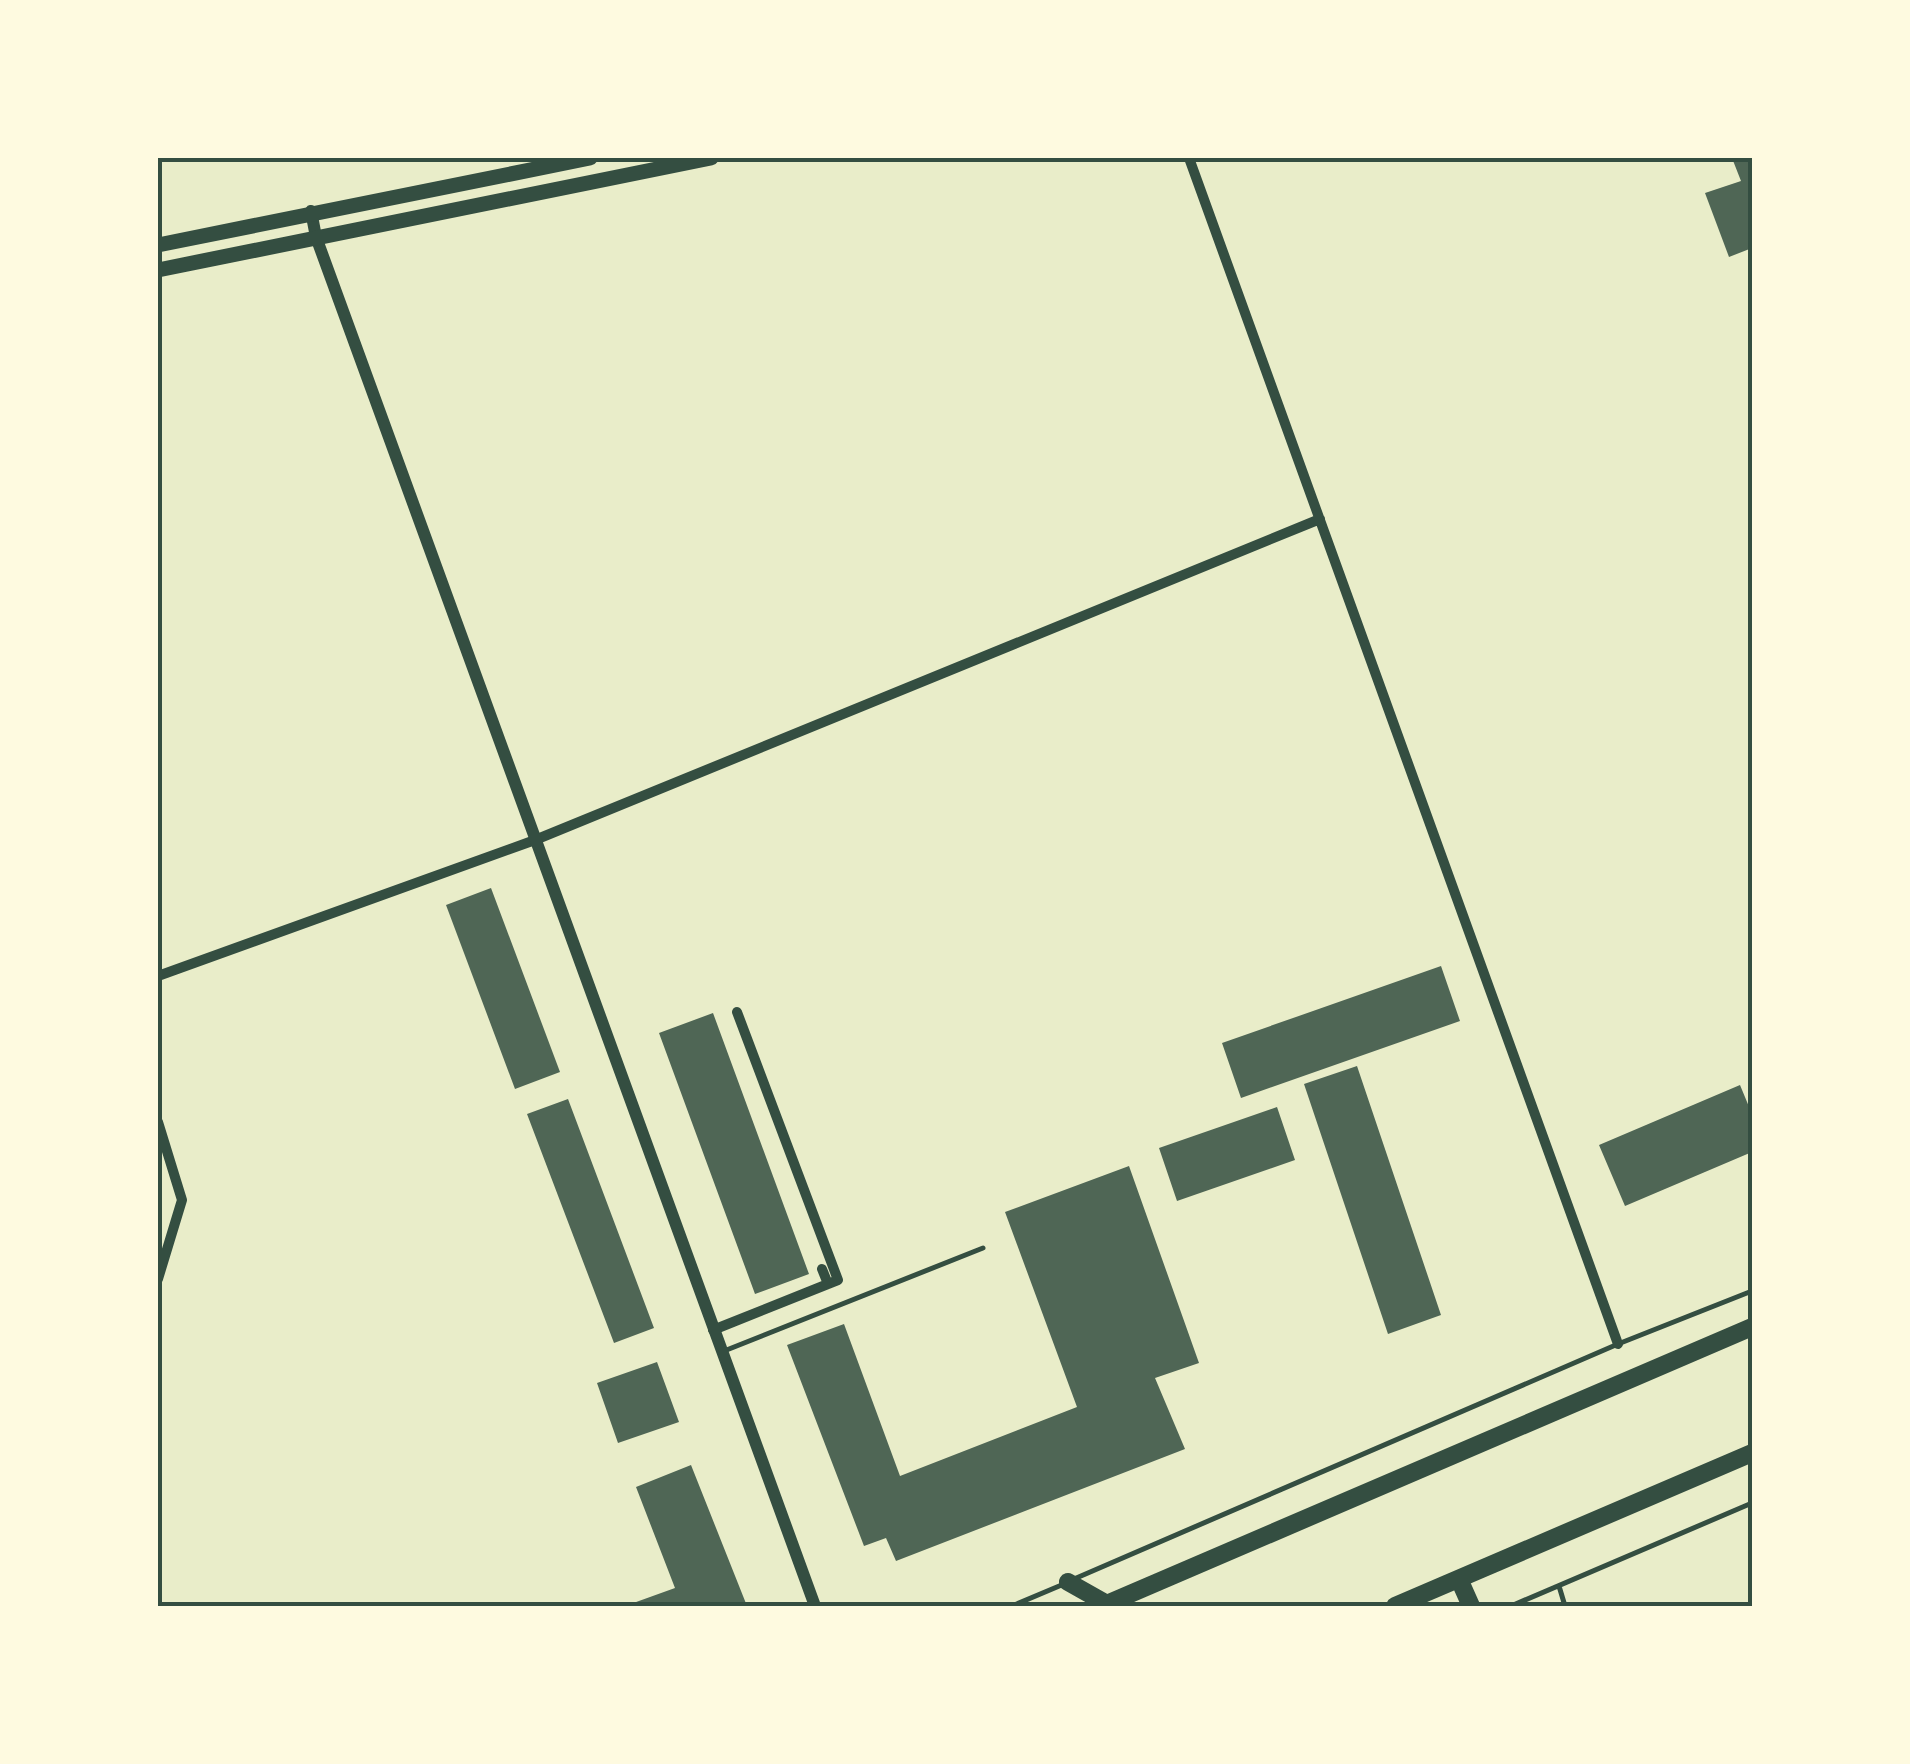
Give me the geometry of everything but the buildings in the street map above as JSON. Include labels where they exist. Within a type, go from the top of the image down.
[{"type":"main road","points":[[158,244],[590,158]]},
{"type":"main road","points":[[158,270],[712,158]]},
{"type":"main road","points":[[1068,1582],[1105,1605],[1752,1327]]},
{"type":"main road","points":[[1394,1606],[1752,1453]]},
{"type":"main road","points":[[1459,1579],[1471,1606]]},
{"type":"street","points":[[1189,158],[1618,1344]]},
{"type":"street","points":[[311,212],[316,236],[814,1606]]},
{"type":"street","points":[[158,976],[534,840],[1320,519]]},
{"type":"street","points":[[714,1330],[838,1280],[737,1012]]},
{"type":"street","points":[[158,1122],[182,1200],[158,1280]]},
{"type":"street","points":[[822,1269],[828,1284]]},
{"type":"lane","points":[[722,1352],[983,1248]]},
{"type":"lane","points":[[1012,1606],[1618,1344],[1752,1291]]},
{"type":"lane","points":[[1511,1606],[1752,1503]]},
{"type":"lane","points":[[1559,1586],[1565,1606]]}]
